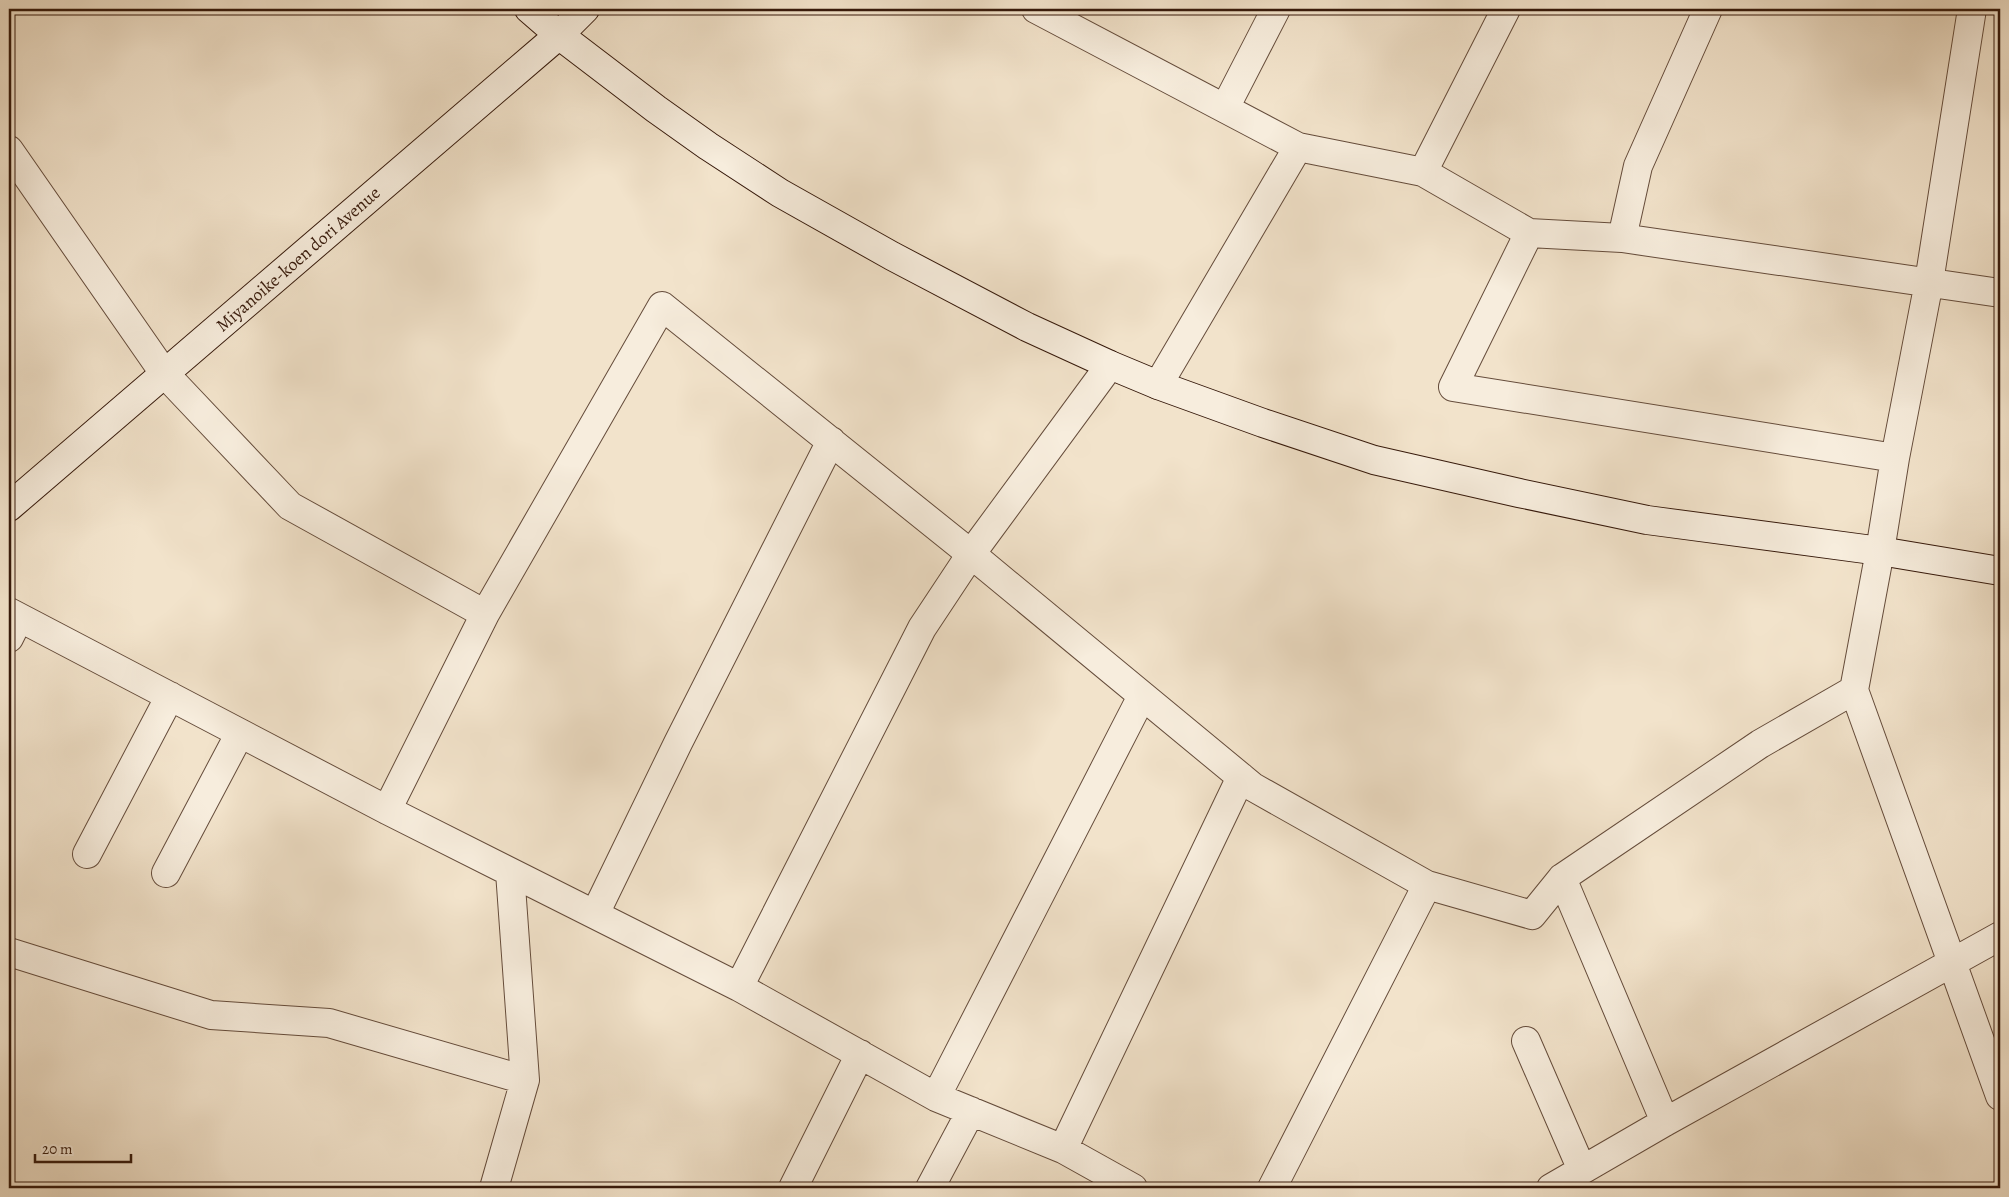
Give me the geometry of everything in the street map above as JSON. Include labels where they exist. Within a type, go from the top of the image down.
[{"type":"street","points":[[529,9],[559,35],[708,146],[780,193],[892,256],[1019,323],[1158,385],[1374,460],[1519,494],[1647,520],[1880,551],[2000,571]]},
{"type":"street","name":"Miyanoike-koen dori Avenue","points":[[9,507],[559,35],[585,9]]},
{"type":"street","points":[[1225,108],[1276,9]]},
{"type":"street","points":[[1424,172],[1506,9]]},
{"type":"street","points":[[1622,238],[1638,166],[1708,9]]},
{"type":"street","points":[[1972,9],[1929,282],[1895,458],[1854,690],[2000,1096]]},
{"type":"street","points":[[1046,11],[1298,147],[1424,172],[1529,233],[1622,238],[2000,293]]},
{"type":"street","points":[[1158,385],[1298,147]]},
{"type":"street","points":[[9,150],[164,373],[290,506],[485,614]]},
{"type":"street","points":[[1529,233],[1453,387],[1895,458]]},
{"type":"street","points":[[387,810],[485,614],[662,306],[971,554],[1253,787],[1427,885],[1532,915],[1562,878],[1760,744],[1854,690]]},
{"type":"street","points":[[739,986],[922,628],[971,554],[1110,365]]},
{"type":"street","points":[[595,914],[678,743],[831,442]]},
{"type":"street","points":[[12,623],[170,696],[387,810],[739,986],[936,1097],[1063,1149],[1133,1188]]},
{"type":"street","points":[[87,854],[170,696]]},
{"type":"street","points":[[936,1097],[1142,696]]},
{"type":"street","points":[[166,873],[240,733]]},
{"type":"street","points":[[1063,1149],[1241,777]]},
{"type":"street","points":[[494,1188],[525,1080],[510,872]]},
{"type":"street","points":[[1562,878],[1665,1122]]},
{"type":"street","points":[[1272,1188],[1427,885]]},
{"type":"street","points":[[1551,1188],[1665,1122],[2000,936]]},
{"type":"street","points":[[9,952],[211,1015],[328,1023],[525,1080]]},
{"type":"street","points":[[1526,1041],[1582,1170]]},
{"type":"street","points":[[793,1188],[860,1054]]},
{"type":"street","points":[[930,1188],[971,1111]]}]
